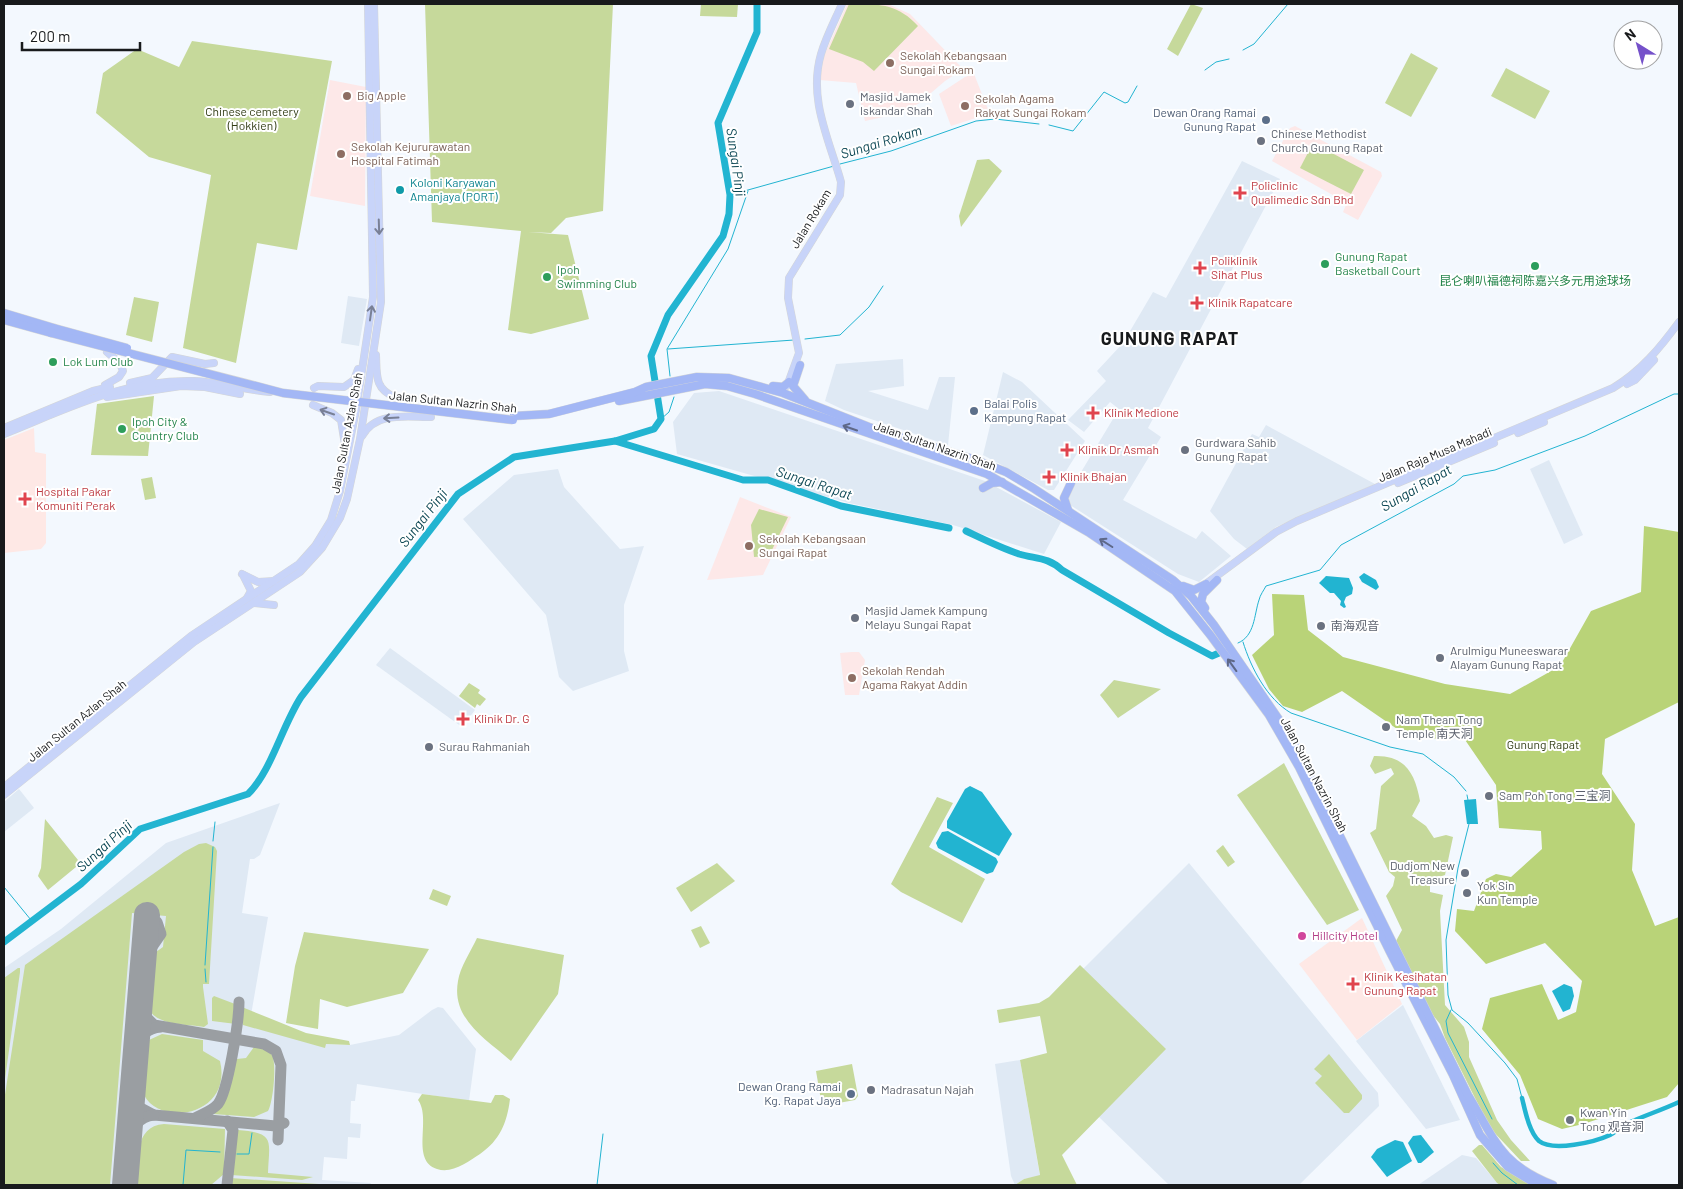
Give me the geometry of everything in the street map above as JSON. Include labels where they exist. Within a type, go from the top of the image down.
[{"type":"highway","name":"Jalan Sultan Nazrin Shah","points":[[4,314],[52,330],[283,393],[513,418],[552,417],[646,395],[697,377],[729,378],[784,394],[869,427],[1006,472],[1068,510],[1173,580],[1214,625],[1291,737],[1468,1095],[1497,1145],[1511,1162],[1533,1176],[1553,1185]]},
{"type":"highway","name":"Jalan Sultan Nazrin Shah","points":[[4,320],[52,330],[270,386],[513,418],[549,414],[635,392],[646,387],[704,384],[727,386],[986,474],[1002,482],[1103,542],[1175,592],[1211,636],[1270,715],[1299,767],[1483,1136],[1508,1167],[1538,1185]]},
{"type":"highway","points":[[800,365],[793,386],[807,402]]},
{"type":"highway","points":[[729,378],[778,387],[789,382]]},
{"type":"highway","points":[[755,394],[759,393],[777,398],[784,394],[791,403],[830,417],[834,422]]},
{"type":"highway","points":[[937,448],[988,468],[983,479],[983,488],[992,483],[1002,482]]},
{"type":"highway","points":[[986,474],[1004,478],[1047,504],[1054,502]]},
{"type":"highway","points":[[1068,510],[1064,498],[1071,483]]},
{"type":"highway","points":[[1173,580],[1194,590],[1206,584]]},
{"type":"highway","points":[[1214,625],[1201,602],[1201,598],[1217,580]]},
{"type":"highway","points":[[1175,592],[1184,598],[1191,598],[1211,636]]},
{"type":"highway","points":[[1468,1095],[1483,1136],[1497,1145]]},
{"type":"main road","name":"Jalan Sultan Azlan Shah","points":[[4,793],[194,642],[268,595],[309,555],[325,532],[337,502],[356,410],[373,297],[368,4]]},
{"type":"main road","name":"Jalan Sultan Azlan Shah","points":[[4,787],[191,636],[312,561],[331,533],[346,499],[360,440],[382,302],[374,4]]},
{"type":"main road","name":"Jalan Rokam","points":[[784,394],[799,357],[799,343],[787,290],[789,278],[840,195],[839,174],[817,104],[816,87],[821,55],[842,4]]},
{"type":"main road","name":"Jalan Rokam","points":[[784,394],[800,365],[802,347],[790,290],[793,271]]},
{"type":"main road","name":"Jalan Raja Musa Mahadi","points":[[1191,598],[1206,584],[1283,528],[1613,388],[1632,376],[1649,360],[1679,322]]},
{"type":"main road","name":"Jalan Raja Musa Mahadi","points":[[1191,598],[1285,532],[1604,397],[1635,380],[1657,358],[1679,328]]},
{"type":"main road","points":[[374,347],[379,386],[395,397]]},
{"type":"main road","points":[[314,388],[318,386],[336,388],[350,384],[357,373],[365,350]]},
{"type":"main road","points":[[4,428],[117,379],[122,373],[120,363],[107,352]]},
{"type":"main road","points":[[93,390],[152,378],[172,357],[214,364]]},
{"type":"main road","points":[[4,434],[81,401],[121,389],[192,381],[283,393]]},
{"type":"main road","points":[[56,413],[115,395],[170,387],[198,386],[240,394]]},
{"type":"main road","points":[[313,405],[332,413],[341,420],[347,454]]},
{"type":"main road","points":[[1530,422],[1537,421],[1540,423],[1549,414]]},
{"type":"main road","points":[[360,440],[368,426],[379,419],[431,417]]},
{"type":"main road","points":[[244,602],[251,591],[242,574],[258,582],[279,583],[275,604],[253,604]]},
{"type":"shaded area","name":"Sekolah Kebangsaan Sungai Rokam","points":[[847,4],[888,4],[910,14],[963,69],[945,81],[918,104],[892,115],[865,121],[856,83],[820,80],[824,56]]},
{"type":"shaded area","name":"Sekolah Agama Rakyat Sungai Rokam","points":[[974,74],[991,117],[979,117],[951,126],[939,94],[965,77]]},
{"type":"shaded area","name":"Sekolah Kejururawatan Hospital Fatimah","points":[[330,80],[366,87],[365,206],[310,196]]},
{"type":"shaded area","points":[[1295,126],[1381,172],[1382,176],[1358,220],[1343,212],[1347,203],[1272,161],[1290,128]]},
{"type":"shaded area","points":[[1242,161],[1280,179],[1148,428],[1161,437],[1123,500],[1196,539],[1202,531],[1231,556],[1199,582],[1178,574],[1067,503],[1066,497],[1119,409],[1110,402],[1084,432],[1068,420],[1106,381],[1097,371],[1123,343],[1153,292],[1166,298]]},
{"type":"shaded area","points":[[348,296],[367,299],[359,346],[341,343]]},
{"type":"shaded area","points":[[903,359],[904,386],[868,391],[928,410],[939,377],[955,377],[948,445],[844,410],[825,401],[836,364]]},
{"type":"shaded area","points":[[1003,372],[1022,382],[1085,441],[1054,490],[1048,490],[983,455]]},
{"type":"shaded area","points":[[719,391],[985,481],[1061,522],[1044,554],[953,525],[849,503],[677,454],[673,422],[694,393]]},
{"type":"shaded area","points":[[1266,425],[1375,484],[1276,527],[1247,549],[1234,539],[1210,511],[1252,434],[1259,437]]},
{"type":"shaded area","name":"Hospital Pakar Komuniti Perak","points":[[34,428],[35,452],[46,454],[46,543],[41,549],[4,553],[4,440]]},
{"type":"shaded area","points":[[1549,460],[1583,535],[1564,544],[1530,469]]},
{"type":"shaded area","points":[[558,469],[564,487],[620,549],[644,546],[624,605],[624,651],[629,671],[573,691],[559,677],[546,615],[463,519],[514,475]]},
{"type":"shaded area","name":"Sekolah Kebangsaan Sungai Rapat","points":[[740,497],[791,517],[763,575],[707,580]]},
{"type":"shaded area","points":[[390,648],[475,710],[462,727],[376,665]]},
{"type":"shaded area","name":"Sekolah Rendah Agama Rakyat Addin","points":[[859,652],[865,660],[859,695],[845,695],[840,653]]},
{"type":"shaded area","points":[[19,789],[34,808],[4,832],[4,802]]},
{"type":"shaded area","points":[[280,803],[260,855],[250,859],[242,913],[268,917],[251,1015],[326,1044],[350,1045],[399,1035],[432,1010],[438,1007],[443,1008],[476,1049],[469,1101],[357,1084],[355,1101],[351,1101],[350,1123],[361,1124],[360,1138],[348,1137],[347,1159],[324,1157],[322,1180],[371,1183],[370,1185],[4,1185],[4,968],[61,929],[166,843]]},
{"type":"shaded area","points":[[1189,863],[1378,1093],[1379,1106],[1299,1185],[1169,1185],[1099,1117],[1044,1008]]},
{"type":"shaded area","name":"Klinik Kesihatan Gunung Rapat","points":[[1362,918],[1402,1004],[1357,1040],[1299,964]]},
{"type":"shaded area","points":[[1403,1005],[1460,1120],[1426,1129],[1356,1041]]},
{"type":"shaded area","points":[[1020,1060],[1040,1176],[1024,1179],[1015,1185],[1011,1176],[995,1064]]},
{"type":"shaded area","points":[[1462,1155],[1476,1158],[1499,1185],[1418,1185]]},
{"type":"green space","points":[[425,4],[613,4],[603,211],[566,218],[551,233],[528,232],[568,235],[589,319],[531,334],[508,330],[521,231],[432,222]]},
{"type":"green space","points":[[701,4],[738,4],[737,17],[700,16]]},
{"type":"green space","points":[[849,4],[886,6],[910,18],[918,26],[874,71],[863,62],[829,49]]},
{"type":"green space","points":[[1191,4],[1203,8],[1178,56],[1167,49]]},
{"type":"green space","name":"Chinese cemetery (Hokkien)","points":[[192,41],[332,61],[297,250],[257,243],[236,363],[183,348],[211,175],[149,157],[96,113],[103,73],[137,49],[179,67]]},
{"type":"green space","points":[[1411,53],[1438,68],[1411,117],[1385,103]]},
{"type":"green space","points":[[1506,68],[1550,91],[1535,119],[1491,96]]},
{"type":"green space","points":[[1313,143],[1364,170],[1351,194],[1300,168]]},
{"type":"green space","points":[[989,159],[1002,171],[961,227],[959,216],[977,160]]},
{"type":"green space","points":[[134,297],[159,302],[152,342],[126,335]]},
{"type":"green space","name":"Ipoh City & Country Club","points":[[154,396],[148,456],[91,455],[97,404]]},
{"type":"green space","points":[[152,477],[156,498],[145,500],[141,479]]},
{"type":"green space","points":[[759,509],[788,517],[769,556],[754,557],[751,525]]},
{"type":"green space","name":"Gunung Rapat","points":[[1644,526],[1679,532],[1679,702],[1605,739],[1602,774],[1635,824],[1632,870],[1655,926],[1679,917],[1679,1083],[1667,1097],[1562,1129],[1538,1119],[1520,1075],[1482,1029],[1490,998],[1542,984],[1558,1020],[1576,1012],[1582,981],[1545,943],[1486,964],[1455,931],[1457,909],[1474,911],[1486,879],[1496,874],[1511,877],[1542,849],[1541,831],[1499,828],[1496,785],[1461,734],[1437,739],[1400,731],[1342,691],[1302,712],[1283,706],[1269,689],[1252,655],[1274,635],[1272,594],[1304,595],[1308,630],[1343,657],[1445,684],[1510,694],[1560,666],[1591,611],[1641,592]]},
{"type":"green space","points":[[1114,680],[1161,689],[1118,718],[1100,695]]},
{"type":"green space","points":[[469,683],[480,690],[478,693],[486,699],[480,706],[477,704],[475,708],[459,696]]},
{"type":"green space","points":[[1374,756],[1385,756],[1394,759],[1401,762],[1407,768],[1415,782],[1420,801],[1412,816],[1426,826],[1434,838],[1446,835],[1453,837],[1445,875],[1430,880],[1430,892],[1443,895],[1440,911],[1445,1005],[1464,1027],[1469,1042],[1469,1057],[1497,1120],[1511,1140],[1530,1161],[1521,1161],[1490,1128],[1445,1038],[1440,1024],[1432,1014],[1396,941],[1402,930],[1386,896],[1393,886],[1395,877],[1389,872],[1370,833],[1376,829],[1381,786],[1394,774],[1391,768],[1375,774],[1370,766]]},
{"type":"green space","points":[[1284,763],[1359,910],[1327,925],[1237,795]]},
{"type":"green space","points":[[937,797],[953,803],[929,847],[985,879],[962,923],[901,892],[891,884]]},
{"type":"green space","points":[[45,819],[78,860],[76,867],[48,890],[38,876],[41,868]]},
{"type":"green space","points":[[206,843],[215,847],[217,851],[209,984],[203,984],[208,1024],[204,1027],[175,1024],[160,1019],[150,1011],[156,952],[163,947],[166,916],[132,913],[110,1185],[4,1185],[4,1101],[25,965],[184,852],[199,844]]},
{"type":"green space","points":[[1223,845],[1235,862],[1228,867],[1216,851]]},
{"type":"green space","points":[[717,863],[735,881],[691,912],[676,888]]},
{"type":"green space","points":[[433,889],[451,896],[447,906],[429,899]]},
{"type":"green space","points":[[701,926],[710,943],[700,948],[691,930]]},
{"type":"green space","points":[[304,932],[429,949],[403,993],[347,1007],[320,999],[318,1029],[286,1023],[295,966]]},
{"type":"green space","points":[[477,938],[564,955],[558,994],[511,1061],[481,1036],[465,1017],[460,1006],[457,994],[459,976]]},
{"type":"green space","points":[[1080,965],[1166,1049],[1062,1155],[1077,1185],[1015,1185],[1024,1179],[1040,1175],[1020,1060],[1047,1053],[1040,1016],[999,1023],[997,1010],[1039,1003],[1049,997]]},
{"type":"green space","points":[[20,968],[20,972],[4,1086],[4,978]]},
{"type":"green space","points":[[214,996],[235,1004],[236,1024],[212,1021],[212,998]]},
{"type":"green space","points":[[242,1007],[306,1033],[349,1041],[350,1045],[326,1044],[325,1048],[243,1025]]},
{"type":"green space","points":[[162,1034],[203,1040],[203,1051],[220,1061],[221,1079],[216,1094],[206,1104],[193,1111],[179,1113],[165,1111],[153,1105],[144,1095],[149,1040]]},
{"type":"green space","points":[[254,1047],[262,1048],[272,1055],[274,1083],[268,1111],[254,1117],[213,1114],[227,1096],[231,1063],[237,1059],[246,1058]]},
{"type":"green space","points":[[1329,1054],[1362,1095],[1362,1099],[1349,1113],[1344,1113],[1315,1083],[1322,1076],[1314,1069]]},
{"type":"green space","points":[[852,1064],[858,1096],[855,1100],[822,1106],[816,1071]]},
{"type":"green space","points":[[422,1094],[491,1103],[495,1095],[503,1095],[510,1099],[507,1116],[493,1143],[465,1164],[454,1169],[443,1170],[429,1164],[425,1157],[422,1108],[418,1100]]},
{"type":"green space","points":[[164,1124],[225,1129],[224,1174],[211,1185],[137,1185],[138,1156],[142,1138],[154,1126]]},
{"type":"green space","points":[[238,1130],[259,1133],[268,1141],[268,1173],[313,1177],[302,1180],[231,1175],[234,1134]]},
{"type":"green space","points":[[1479,1145],[1482,1145],[1501,1167],[1532,1185],[1500,1185],[1497,1183],[1472,1151]]},
{"type":"green space","points":[[230,1178],[319,1184],[319,1185],[229,1185]]},
{"type":"water","points":[[1364,573],[1376,580],[1379,587],[1376,590],[1362,582],[1359,577]]},
{"type":"water","points":[[1326,576],[1349,578],[1353,588],[1352,594],[1346,597],[1344,602],[1346,607],[1344,608],[1340,605],[1341,601],[1334,593],[1330,593],[1319,583]]},
{"type":"water","points":[[970,786],[982,792],[1012,834],[999,856],[947,828],[947,821],[965,789]]},
{"type":"water","points":[[1476,799],[1478,824],[1467,824],[1464,800]]},
{"type":"water","points":[[948,831],[996,858],[998,862],[993,872],[987,874],[938,848],[936,843],[942,832]]},
{"type":"water","points":[[1564,984],[1572,987],[1574,996],[1570,1009],[1563,1012],[1552,991]]},
{"type":"water","points":[[1421,1135],[1434,1152],[1421,1163],[1418,1163],[1408,1143],[1413,1136]]},
{"type":"water","points":[[1395,1140],[1403,1142],[1412,1161],[1387,1177],[1371,1157],[1377,1149]]},
{"type":"waterway","name":"Sungai Pinji","points":[[4,942],[81,884],[140,829],[248,794],[263,774],[301,697],[458,494],[514,457],[615,441],[654,429],[661,419],[651,356],[668,315],[723,236],[729,214],[730,195],[718,123],[757,32],[757,4]]},
{"type":"waterway","points":[[1243,50],[1254,44],[1288,4]]},
{"type":"waterway","points":[[1205,70],[1216,62],[1229,59]]},
{"type":"waterway","points":[[1049,125],[1073,131],[1104,92],[1125,103],[1128,102],[1137,86]]},
{"type":"waterway","name":"Sungai Rokam","points":[[840,164],[891,151],[976,121],[995,119],[1039,124]]},
{"type":"waterway","name":"Sungai Rokam","points":[[730,195],[834,166]]},
{"type":"waterway","points":[[670,376],[667,349],[728,249],[748,191]]},
{"type":"waterway","points":[[805,339],[840,335],[869,307],[883,286]]},
{"type":"waterway","points":[[668,349],[794,340]]},
{"type":"waterway","name":"Sungai Rapat","points":[[1238,643],[1244,640],[1251,630],[1260,598],[1266,586],[1320,570],[1341,545],[1454,484],[1463,476],[1495,470],[1585,436],[1674,394],[1679,394]]},
{"type":"waterway","points":[[661,419],[669,412],[674,397]]},
{"type":"waterway","name":"Sungai Rapat","points":[[615,441],[743,480],[768,480],[841,506],[949,528]]},
{"type":"waterway","name":"Sungai Rapat","points":[[966,531],[1012,552],[1052,563],[1169,633],[1212,656],[1219,653]]},
{"type":"waterway","points":[[1243,642],[1255,672],[1267,691],[1282,707],[1291,713],[1390,747],[1423,754],[1454,777],[1466,791]]},
{"type":"waterway","points":[[1467,795],[1468,800]]},
{"type":"waterway","points":[[213,841],[215,822]]},
{"type":"waterway","points":[[1469,824],[1458,868],[1446,940],[1448,995],[1452,1010],[1468,1023],[1505,1063],[1517,1079],[1522,1098]]},
{"type":"waterway","points":[[205,965],[213,847]]},
{"type":"waterway","points":[[4,887],[31,920]]},
{"type":"waterway","points":[[205,969],[206,982]]},
{"type":"waterway","points":[[1451,1010],[1446,1021],[1448,1033],[1492,1119]]},
{"type":"waterway","points":[[1522,1098],[1528,1121],[1536,1137],[1539,1141],[1554,1146],[1574,1145],[1603,1138],[1626,1124],[1679,1102]]},
{"type":"waterway","points":[[237,1154],[249,1154],[252,1133]]},
{"type":"waterway","points":[[597,1185],[603,1134]]},
{"type":"waterway","points":[[183,1185],[186,1150],[220,1152]]},
{"type":"waterway","points":[[1493,1163],[1502,1173],[1518,1185]]},
{"type":"taxiway","points":[[145,920],[157,922],[161,934],[150,950],[142,969],[139,950],[139,929],[145,920]]},
{"type":"taxiway","points":[[140,1002],[143,1014],[154,1025],[264,1044],[276,1051],[281,1065],[278,1140]]},
{"type":"taxiway","points":[[195,1118],[216,1106],[222,1097],[232,1055],[239,1002]]},
{"type":"taxiway","points":[[136,1051],[139,1041],[147,1031],[161,1027]]},
{"type":"taxiway","points":[[133,1092],[139,1107],[154,1115],[276,1126],[284,1123]]},
{"type":"taxiway","points":[[129,1143],[137,1124],[143,1118],[154,1115]]},
{"type":"taxiway","points":[[227,1121],[233,1130],[227,1185]]},
{"type":"runway","points":[[125,1185],[147,915]]},
{"type":"place","name":"Sekolah Kebangsaan Sungai Rokam","points":[[890,63]]},
{"type":"place","name":"Big Apple","points":[[347,96]]},
{"type":"place","name":"Masjid Jamek Iskandar Shah","points":[[850,104]]},
{"type":"place","name":"Sekolah Agama Rakyat Sungai Rokam","points":[[965,106]]},
{"type":"place","name":"Dewan Orang Ramai Gunung Rapat","points":[[1266,120]]},
{"type":"place","name":"Chinese Methodist Church Gunung Rapat","points":[[1261,141]]},
{"type":"place","name":"Sekolah Kejururawatan Hospital Fatimah","points":[[341,154]]},
{"type":"place","name":"Koloni Karyawan Amanjaya (PORT)","points":[[400,190]]},
{"type":"place","name":"Policlinic Qualimedic Sdn Bhd","points":[[1240,193]]},
{"type":"place","name":"Gunung Rapat Basketball Court","points":[[1325,264]]},
{"type":"place","name":"昆仑喇叭福德祠陈嘉兴多元用途球场","points":[[1535,266]]},
{"type":"place","name":"Poliklinik Sihat Plus","points":[[1200,268]]},
{"type":"place","name":"Ipoh Swimming Club","points":[[547,277]]},
{"type":"place","name":"Klinik Rapatcare","points":[[1197,303]]},
{"type":"place","name":"Lok Lum Club","points":[[53,362]]},
{"type":"place","name":"Balai Polis Kampung Rapat","points":[[974,411]]},
{"type":"place","name":"Klinik Medione","points":[[1093,413]]},
{"type":"place","name":"Ipoh City & Country Club","points":[[122,429]]},
{"type":"place","name":"Klinik Dr Asmah","points":[[1067,450]]},
{"type":"place","name":"Gurdwara Sahib Gunung Rapat","points":[[1185,450]]},
{"type":"place","name":"Klinik Bhajan","points":[[1049,477]]},
{"type":"place","name":"Hospital Pakar Komuniti Perak","points":[[25,499]]},
{"type":"place","name":"Sekolah Kebangsaan Sungai Rapat","points":[[749,546]]},
{"type":"place","name":"Masjid Jamek Kampung Melayu Sungai Rapat","points":[[855,618]]},
{"type":"place","name":"南海观音","points":[[1321,626]]},
{"type":"place","name":"Arulmigu Muneeswarar Alayam Gunung Rapat","points":[[1440,658]]},
{"type":"place","name":"Sekolah Rendah Agama Rakyat Addin","points":[[852,678]]},
{"type":"place","name":"Klinik Dr. G","points":[[463,719]]},
{"type":"place","name":"Nam Thean Tong Temple 南天洞","points":[[1386,727]]},
{"type":"place","name":"Surau Rahmaniah","points":[[429,747]]},
{"type":"place","name":"Sam Poh Tong 三宝洞","points":[[1489,796]]},
{"type":"place","name":"Dudjom New Treasure","points":[[1465,873]]},
{"type":"place","name":"Yok Sin Kun Temple","points":[[1467,893]]},
{"type":"place","name":"Hillcity Hotel","points":[[1302,936]]},
{"type":"place","name":"Klinik Kesihatan Gunung Rapat","points":[[1353,984]]},
{"type":"place","name":"Madrasatun Najah","points":[[871,1090]]},
{"type":"place","name":"Dewan Orang Ramai Kg. Rapat Jaya","points":[[851,1094]]},
{"type":"place","name":"Kwan Yin Tong 观音洞","points":[[1570,1120]]},
{"type":"district","name":"GUNUNG RAPAT","points":[[1170,339]]}]
